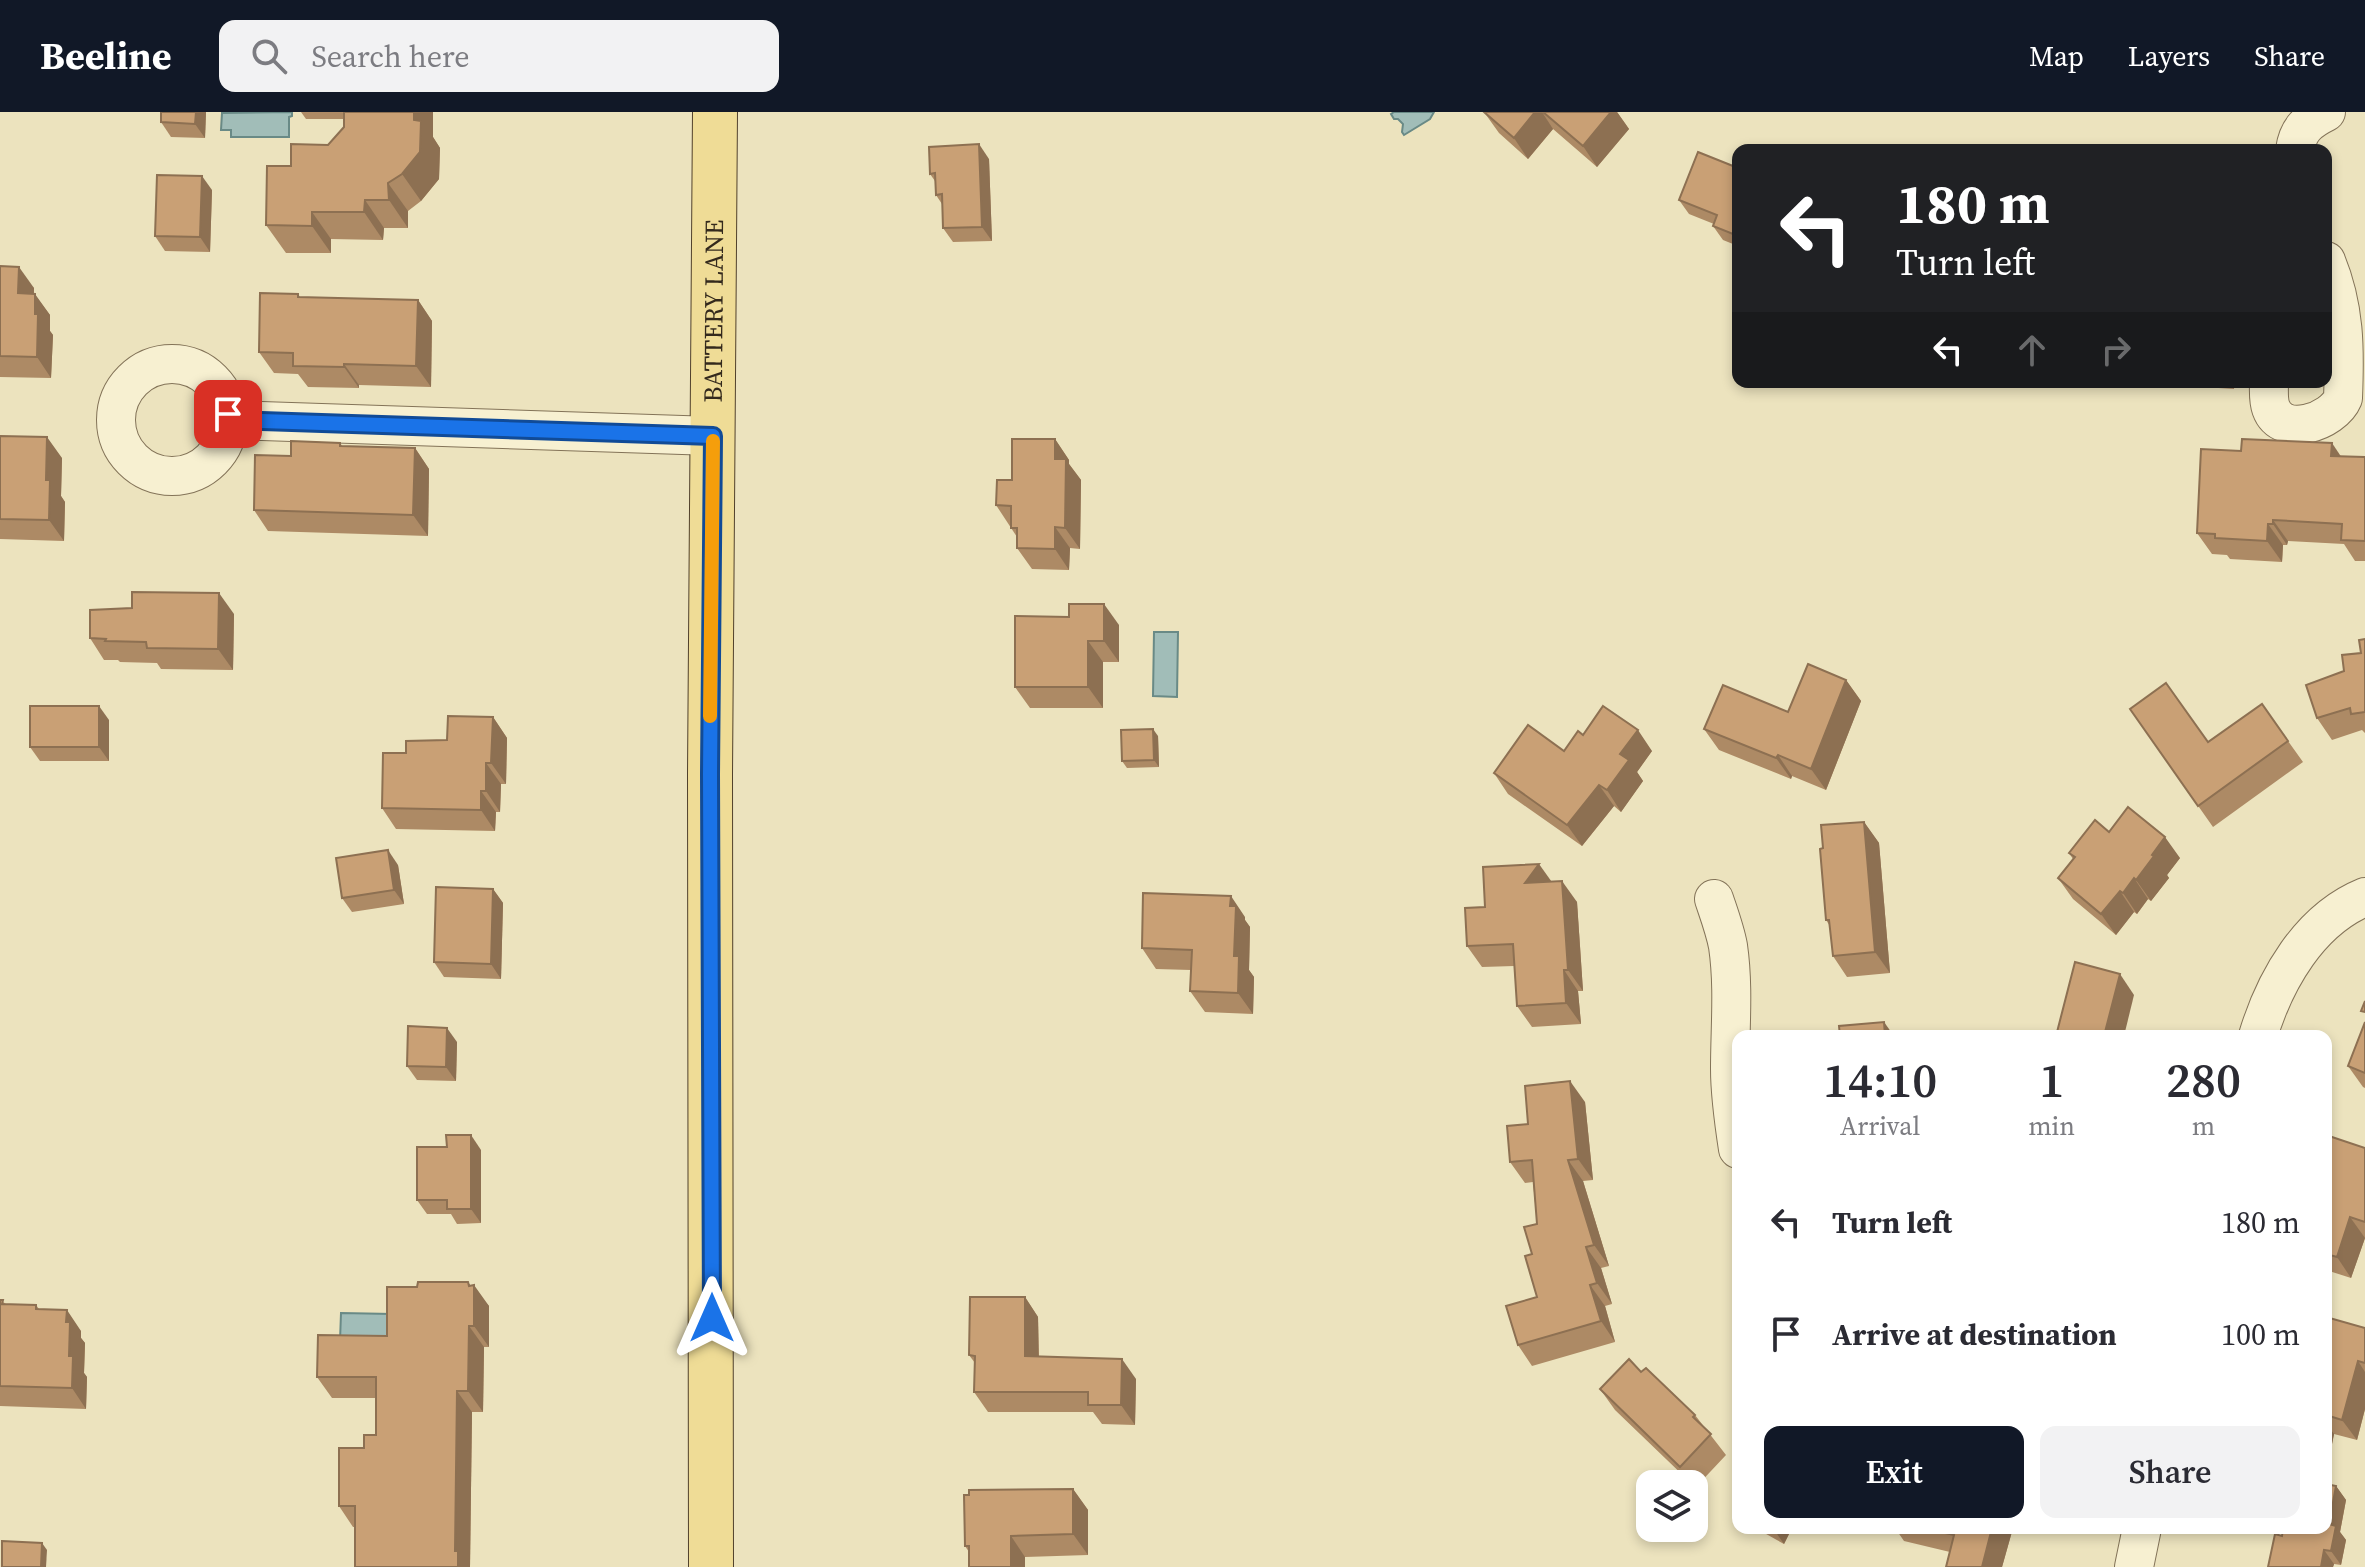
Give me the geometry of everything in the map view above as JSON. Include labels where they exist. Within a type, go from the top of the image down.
[{"type":"main road","name":"BATTERY LANE","points":[[711,1567],[710,774],[715,112]]},
{"type":"street","points":[[2297,144],[2307,123],[2326,112]]},
{"type":"street","points":[[2269,388],[2271,410],[2287,423],[2302,425],[2318,421],[2330,416],[2340,406],[2343,398],[2344,338],[2340,299],[2332,277]]},
{"type":"street","points":[[228,420],[713,436]]},
{"type":"street","points":[[2260,1030],[2269,1004],[2302,948],[2335,912],[2365,897]]},
{"type":"street","points":[[1714,899],[1728,944],[1732,987],[1732,1101]]},
{"type":"street","points":[[2134,1567],[2141,1534]]},
{"type":"water","points":[[292,112],[289,137],[231,137],[231,130],[221,130],[222,113]]},
{"type":"water","points":[[1434,112],[1430,119],[1404,135],[1403,124],[1391,114]]},
{"type":"water","points":[[1154,632],[1178,632],[1177,697],[1153,696]]},
{"type":"water","points":[[341,1313],[392,1314],[392,1342],[340,1341]]},
{"type":"building","points":[[161,112],[196,112],[195,124],[161,122]]},
{"type":"building","points":[[344,112],[414,112],[414,120],[421,121],[420,152],[402,174],[388,183],[389,200],[365,200],[364,212],[312,212],[312,226],[266,225],[267,166],[291,166],[291,144],[328,145],[344,127]]},
{"type":"building","points":[[1484,112],[1535,112],[1514,138]]},
{"type":"building","points":[[1543,112],[1611,112],[1583,146]]},
{"type":"building","points":[[979,144],[982,227],[943,228],[942,194],[936,195],[935,173],[930,174],[929,147]]},
{"type":"building","points":[[1698,152],[1732,166],[1732,234],[1713,226],[1717,215],[1679,200]]},
{"type":"building","points":[[157,175],[202,176],[200,237],[155,236]]},
{"type":"building","points":[[0,266],[19,267],[18,293],[35,294],[37,357],[0,356]]},
{"type":"building","points":[[260,293],[418,300],[416,366],[293,366],[293,353],[259,352]]},
{"type":"building","points":[[0,436],[47,437],[49,520],[0,519]]},
{"type":"building","points":[[1012,439],[1055,439],[1055,459],[1066,459],[1065,528],[1055,527],[1055,549],[1017,548],[1017,528],[1011,528],[1011,506],[996,505],[997,480],[1012,480]]},
{"type":"building","points":[[2242,439],[2332,443],[2331,456],[2365,457],[2365,541],[2341,540],[2342,524],[2273,520],[2273,524],[2268,524],[2267,541],[2215,538],[2215,534],[2197,533],[2201,449],[2241,451]]},
{"type":"building","points":[[291,441],[415,448],[413,515],[254,510],[255,455],[291,456]]},
{"type":"building","points":[[132,592],[219,593],[218,649],[147,648],[146,642],[90,638],[90,610],[132,608]]},
{"type":"building","points":[[1069,604],[1104,604],[1104,641],[1088,641],[1088,687],[1015,687],[1015,616],[1069,617]]},
{"type":"building","points":[[2365,639],[2365,712],[2351,714],[2350,708],[2317,718],[2306,685],[2344,671],[2342,655],[2361,653],[2359,640]]},
{"type":"building","points":[[1808,664],[1846,680],[1811,769],[1704,729],[1723,685],[1788,712]]},
{"type":"building","points":[[2166,683],[2208,742],[2262,704],[2288,741],[2198,806],[2130,709]]},
{"type":"building","points":[[30,706],[99,706],[99,747],[30,747]]},
{"type":"building","points":[[1603,706],[1638,730],[1620,754],[1629,760],[1607,790],[1599,785],[1567,825],[1494,773],[1528,725],[1564,751],[1578,731],[1583,735]]},
{"type":"building","points":[[448,716],[493,717],[491,763],[486,763],[486,791],[481,791],[481,810],[382,808],[383,753],[406,753],[406,741],[447,740]]},
{"type":"building","points":[[1153,729],[1154,760],[1122,761],[1121,730]]},
{"type":"building","points":[[2128,807],[2165,837],[2136,880],[2134,878],[2123,893],[2120,891],[2101,914],[2058,878],[2075,857],[2069,853],[2095,820],[2109,832]]},
{"type":"building","points":[[1864,822],[1875,952],[1833,956],[1829,920],[1826,920],[1821,825]]},
{"type":"building","points":[[388,850],[394,890],[342,898],[336,858]]},
{"type":"building","points":[[1539,864],[1525,883],[1562,881],[1568,970],[1564,970],[1566,1003],[1517,1006],[1513,944],[1467,946],[1465,908],[1485,907],[1483,867]]},
{"type":"building","points":[[436,887],[493,889],[491,964],[434,962]]},
{"type":"building","points":[[1143,893],[1231,896],[1230,906],[1236,906],[1234,956],[1239,956],[1238,993],[1190,991],[1192,950],[1142,948]]},
{"type":"building","points":[[2075,962],[2120,974],[2106,1030],[2058,1030]]},
{"type":"building","points":[[1884,1022],[1885,1030],[1839,1030],[1839,1026]]},
{"type":"building","points":[[2365,1022],[2365,1073],[2348,1066]]},
{"type":"building","points":[[408,1026],[447,1028],[446,1067],[407,1066]]},
{"type":"building","points":[[1570,1081],[1578,1159],[1568,1160],[1594,1245],[1586,1247],[1597,1283],[1590,1285],[1601,1321],[1518,1345],[1506,1306],[1537,1297],[1525,1256],[1532,1254],[1524,1227],[1537,1224],[1532,1160],[1510,1162],[1507,1126],[1528,1124],[1525,1086]]},
{"type":"building","points":[[446,1135],[471,1135],[471,1209],[447,1209],[447,1200],[417,1200],[417,1147],[447,1147]]},
{"type":"building","points":[[2332,1137],[2365,1148],[2365,1222],[2350,1217],[2337,1257],[2332,1256]]},
{"type":"building","points":[[418,1282],[468,1282],[469,1286],[474,1285],[474,1326],[469,1326],[468,1391],[457,1391],[455,1551],[458,1551],[458,1567],[355,1567],[355,1506],[339,1506],[339,1448],[364,1448],[364,1435],[376,1435],[376,1377],[317,1377],[318,1335],[387,1336],[387,1287],[417,1287]]},
{"type":"building","points":[[970,1297],[1025,1297],[1025,1356],[1122,1359],[1121,1405],[1088,1405],[1088,1392],[974,1392],[975,1356],[969,1355]]},
{"type":"building","points":[[0,1300],[3,1300],[2,1304],[67,1310],[66,1322],[70,1322],[69,1356],[73,1356],[72,1388],[0,1386]]},
{"type":"building","points":[[2332,1319],[2365,1328],[2365,1363],[2358,1361],[2342,1420],[2332,1417]]},
{"type":"building","points":[[1629,1359],[1641,1372],[1646,1368],[1711,1434],[1680,1467],[1600,1389]]},
{"type":"building","points":[[2332,1485],[2336,1486],[2332,1508]]},
{"type":"building","points":[[1073,1489],[1073,1534],[1011,1536],[1011,1567],[969,1567],[969,1546],[965,1546],[964,1495],[969,1495],[969,1490]]},
{"type":"building","points":[[2332,1525],[2336,1526],[2331,1551],[2324,1550],[2321,1567],[2268,1567],[2275,1534],[2332,1534]]},
{"type":"building","points":[[1950,1534],[1990,1534],[1982,1567],[1946,1567],[1954,1535]]},
{"type":"building","points":[[2,1541],[42,1543],[41,1567],[2,1567]]},
{"type":"slow traffic","points":[[710,716],[713,441]]},
{"type":"route","points":[[228,414],[228,420],[713,436],[710,774],[712,1318]]}]
